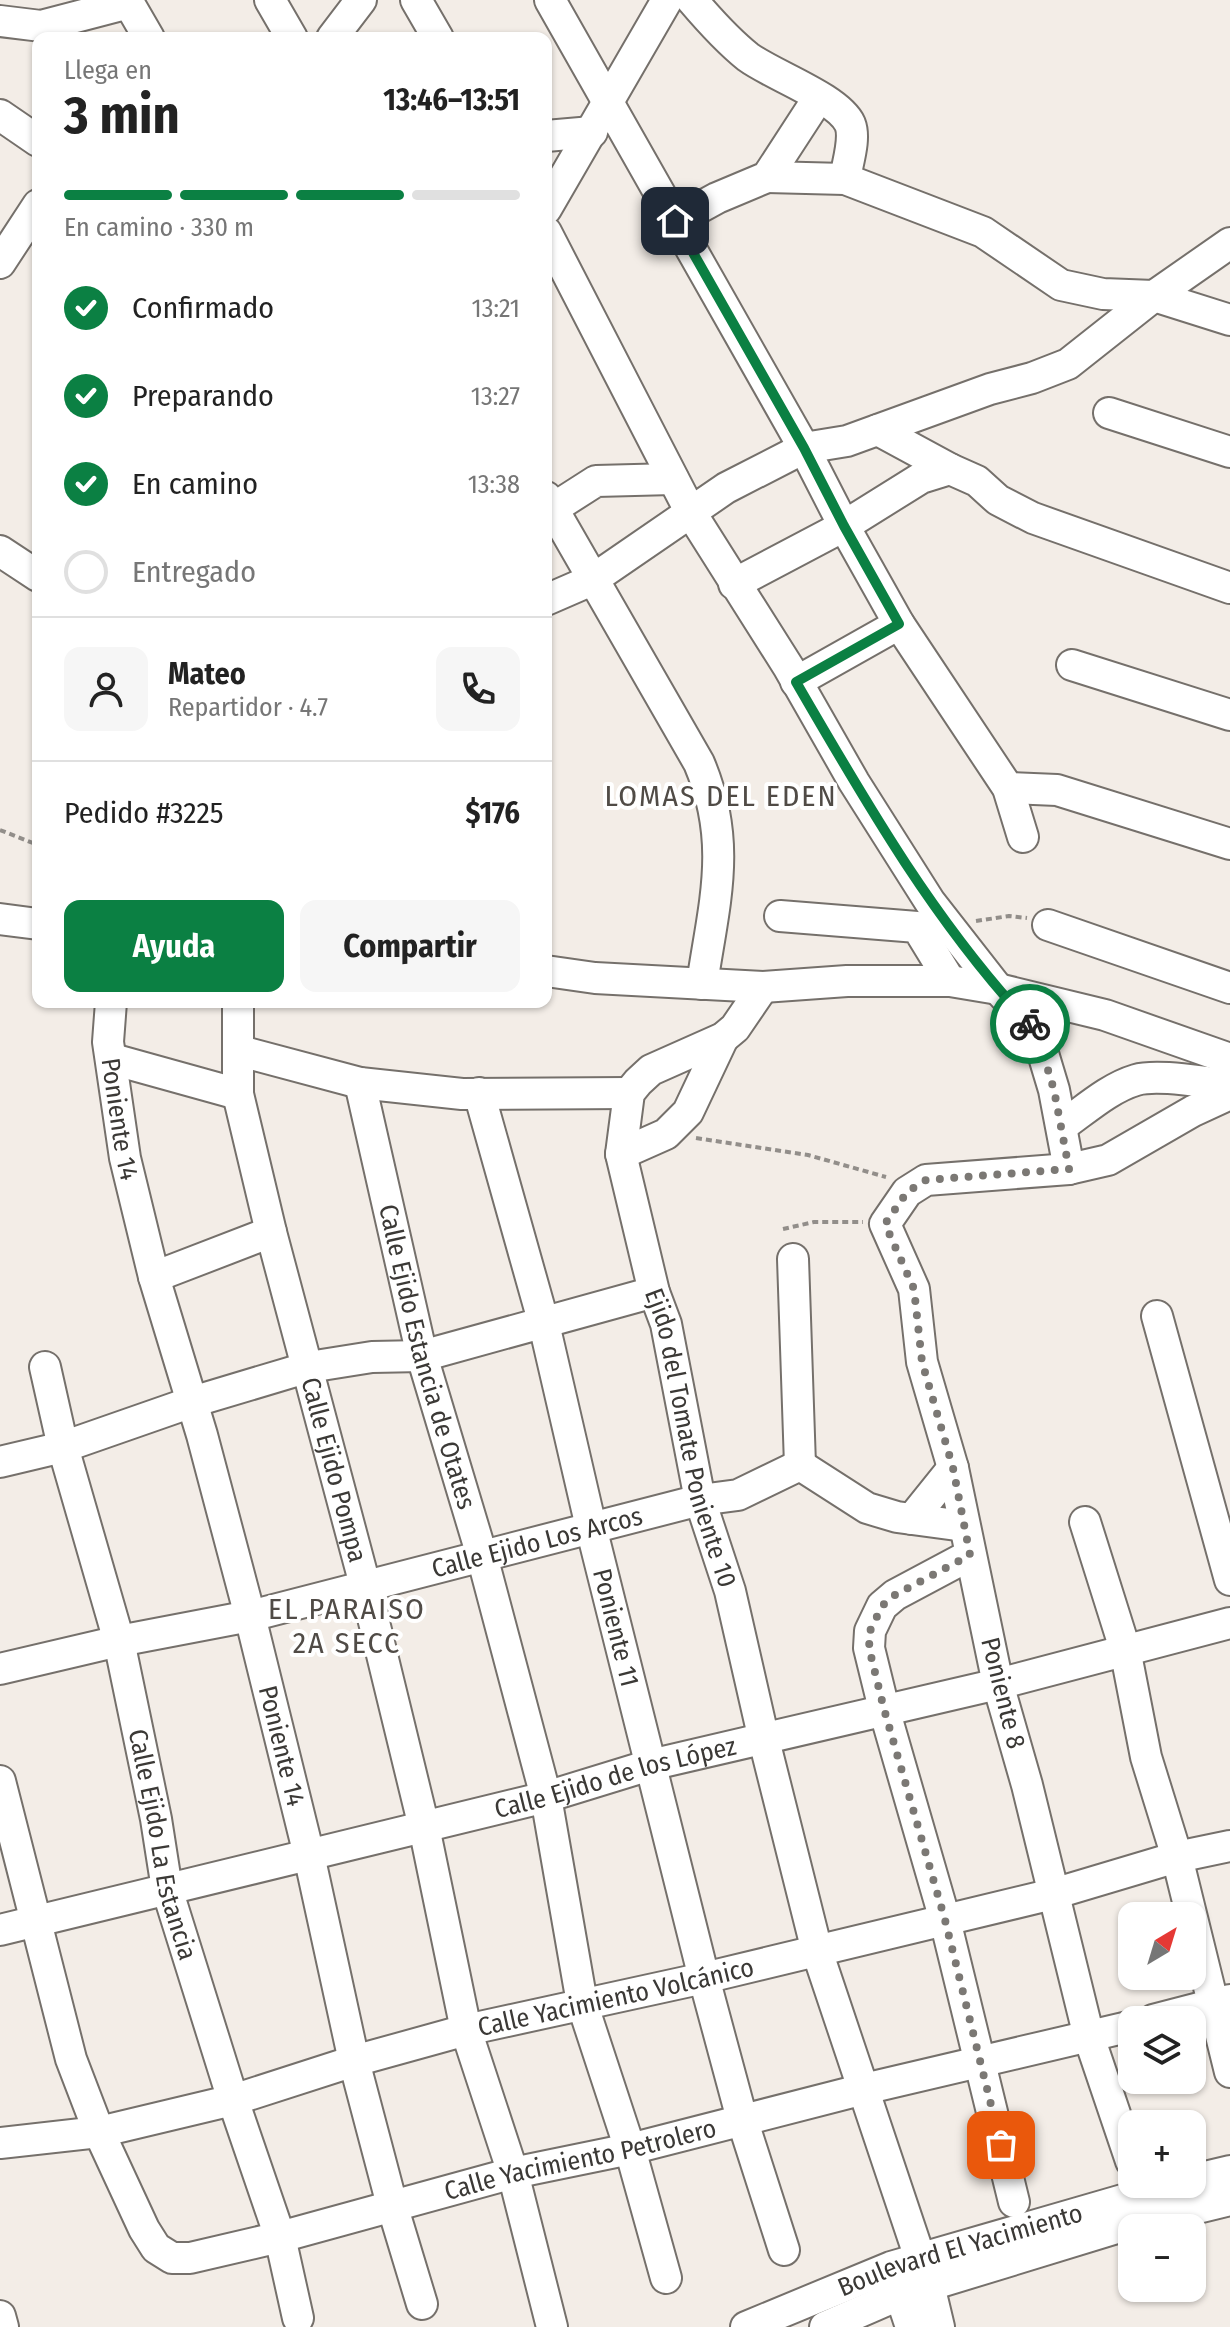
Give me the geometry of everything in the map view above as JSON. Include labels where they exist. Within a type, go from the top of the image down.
[{"type":"street","points":[[270,0],[289,32]]},
{"type":"street","points":[[337,32],[361,0]]},
{"type":"street","points":[[416,0],[435,32]]},
{"type":"street","points":[[550,0],[804,448],[899,624],[1008,788],[1023,837]]},
{"type":"street","points":[[552,199],[667,0]]},
{"type":"street","points":[[692,0],[750,58],[819,97],[844,116],[851,126],[845,179]]},
{"type":"street","points":[[0,21],[41,26],[128,2],[146,32]]},
{"type":"street","points":[[767,177],[819,97]]},
{"type":"street","points":[[0,115],[32,137]]},
{"type":"street","points":[[552,135],[592,132]]},
{"type":"street","points":[[675,221],[731,191],[767,177],[845,179],[983,232],[1061,285],[1103,294],[1154,296],[1230,320]]},
{"type":"street","points":[[18,253],[32,219]]},
{"type":"street","points":[[552,597],[592,580],[726,488],[804,448],[847,441],[1068,364],[1154,296],[1230,243]]},
{"type":"street","points":[[552,244],[691,513],[854,782],[930,902],[998,989],[1036,1030],[1054,1090],[1069,1169]]},
{"type":"street","points":[[1109,413],[1230,452]]},
{"type":"street","points":[[878,430],[977,481],[998,500],[1033,518],[1230,588]]},
{"type":"street","points":[[734,584],[844,526],[921,478],[950,469]]},
{"type":"street","points":[[552,505],[596,481],[673,479]]},
{"type":"street","points":[[552,514],[699,763],[711,791],[720,859],[702,984]]},
{"type":"street","points":[[0,551],[32,572]]},
{"type":"street","points":[[796,682],[899,624]]},
{"type":"street","points":[[1072,665],[1230,715]]},
{"type":"street","points":[[1008,788],[1057,790],[1230,844]]},
{"type":"street","points":[[780,916],[917,927],[950,926]]},
{"type":"street","points":[[0,919],[32,923]]},
{"type":"street","points":[[1048,925],[1230,988]]},
{"type":"street","points":[[917,927],[950,981]]},
{"type":"street","points":[[552,972],[595,978],[763,987],[847,981],[950,981],[998,989],[1135,1024],[1230,1059]]},
{"type":"street","points":[[240,1051],[360,1083],[462,1094],[629,1093],[651,1070],[723,1038],[735,1028],[763,987]]},
{"type":"street","name":"Poniente 14","points":[[111,1008],[108,1042],[125,1158],[154,1277],[192,1402],[250,1616],[309,1855],[354,2061],[422,2304]]},
{"type":"street","name":"Calle Ejido Pompa","points":[[237,1008],[238,1094],[424,1827],[466,2030],[513,2173],[552,2327]]},
{"type":"street","points":[[621,1154],[666,1134],[688,1112],[723,1038]]},
{"type":"street","points":[[112,1059],[238,1094]]},
{"type":"street","points":[[1062,1126],[1110,1092],[1138,1079],[1205,1081],[1230,1086]]},
{"type":"street","name":"Calle Ejido Estancia de Otates","points":[[360,1083],[422,1356],[482,1556],[546,1797],[582,2003],[630,2149],[666,2278]]},
{"type":"street","name":"Poniente 11","points":[[479,1093],[544,1324],[591,1527],[704,1978],[742,2119],[784,2250]]},
{"type":"street","name":"Ejido del Tomate Poniente 10","points":[[629,1093],[621,1154],[654,1292],[666,1324],[700,1500],[730,1591],[817,1951],[864,2089],[910,2276]]},
{"type":"street","points":[[885,1224],[901,1199],[916,1185],[937,1177],[1069,1169],[1108,1160],[1193,1111],[1230,1094]]},
{"type":"street","name":"Poniente 8","points":[[885,1224],[914,1289],[922,1362],[953,1468],[998,1684],[1027,1785],[1089,2037],[1118,2123]]},
{"type":"street","points":[[154,1277],[271,1232]]},
{"type":"street","points":[[793,1259],[797,1301],[800,1465],[867,1508],[912,1519],[967,1541]]},
{"type":"street","points":[[0,1462],[63,1447],[192,1402],[309,1367],[372,1357],[422,1356],[654,1292]]},
{"type":"street","points":[[1157,1316],[1230,1580]]},
{"type":"street","name":"Calle Ejido La Estancia","points":[[45,1367],[63,1447],[119,1641],[156,1819],[167,1889],[280,2237],[298,2318]]},
{"type":"street","name":"Calle Ejido Los Arcos","points":[[0,1669],[119,1641],[250,1616],[591,1527],[700,1500],[738,1495],[800,1465]]},
{"type":"street","points":[[912,1519],[953,1468]]},
{"type":"street","points":[[1085,1522],[1125,1649],[1146,1757],[1222,2002],[1230,2072]]},
{"type":"street","points":[[967,1541],[882,1606],[874,1618],[869,1648],[945,1920],[1014,2202]]},
{"type":"street","name":"Calle Ejido de los López","points":[[0,1930],[546,1797],[650,1765],[998,1684],[1230,1623]]},
{"type":"street","points":[[0,1781],[71,2059],[99,2132]]},
{"type":"street","name":"Calle Yacimiento Volcánico","points":[[0,2143],[99,2132],[233,2100],[354,2061],[466,2030],[817,1951],[1053,1894],[1177,1857],[1230,1846]]},
{"type":"street","name":"Calle Yacimiento Petrolero","points":[[99,2132],[156,2248],[172,2258],[190,2258],[280,2237],[513,2173],[630,2149],[980,2060],[1118,2030]]},
{"type":"street","points":[[1206,2177],[1230,2171]]},
{"type":"street","name":"Boulevard El Yacimiento","points":[[746,2327],[910,2276],[1137,2198]]},
{"type":"street","name":"Boulevard El Yacimiento","points":[[825,2327],[910,2276],[1230,2200]]},
{"type":"street","points":[[910,2276],[911,2327]]},
{"type":"street","points":[[910,2276],[939,2327]]},
{"type":"street","points":[[0,2316],[3,2327]]},
{"type":"path","points":[[0,830],[32,843]]},
{"type":"path","points":[[950,926],[1009,916],[1048,925]]},
{"type":"path","points":[[666,1134],[808,1155],[916,1185]]},
{"type":"path","points":[[783,1229],[814,1222],[885,1224]]},
{"type":"way so far","points":[[1001,2145],[945,1920],[869,1648],[874,1618],[882,1606],[895,1595],[970,1555],[953,1468],[922,1362],[914,1289],[885,1224],[907,1192],[926,1180],[1069,1169],[1054,1090],[1036,1030],[1030,1024]]},
{"type":"district","name":"LOMAS DEL EDEN","points":[[721,796]]},
{"type":"district","name":"EL PARAISO 2A SECC","points":[[347,1626]]},
{"type":"route","points":[[675,221],[804,448],[899,624],[796,682],[854,782],[930,902],[998,989],[1030,1024]]}]
